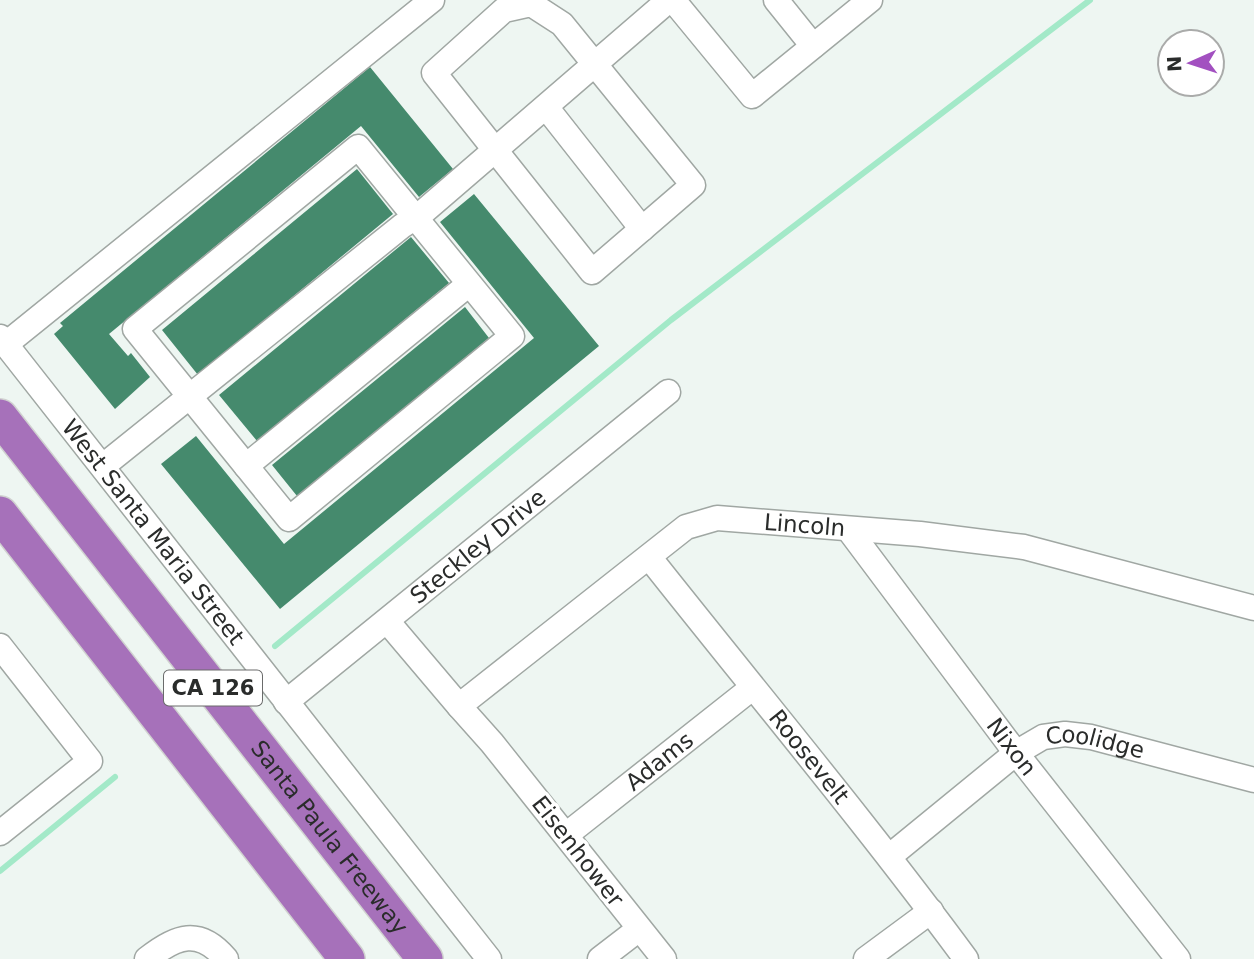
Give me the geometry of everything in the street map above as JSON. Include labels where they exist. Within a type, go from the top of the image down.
[{"type":"highway","name":"Santa Paula Freeway","points":[[0,417],[425,959]]},
{"type":"highway","name":"CA 126","points":[[0,514],[347,959]]},
{"type":"street","points":[[3,340],[432,0]]},
{"type":"street","points":[[103,466],[415,218],[671,0],[752,96],[866,1]]},
{"type":"street","points":[[776,0],[813,46]]},
{"type":"street","points":[[531,4],[562,24],[693,185],[592,272],[495,151],[434,73],[504,10],[531,4]]},
{"type":"street","points":[[547,107],[642,229]]},
{"type":"street","points":[[358,146],[415,218],[512,337],[289,519],[135,329],[358,146]]},
{"type":"street","points":[[246,467],[470,284]]},
{"type":"street","name":"West Santa Maria Street","points":[[3,340],[489,959]]},
{"type":"street","name":"Steckley Drive","points":[[286,702],[668,392]]},
{"type":"street","name":"Lincoln","points":[[459,706],[686,527],[717,518],[920,534],[1024,547],[1254,608]]},
{"type":"street","name":"Nixon","points":[[849,530],[1016,753],[1178,959]]},
{"type":"street","name":"Roosevelt","points":[[649,557],[890,856],[966,959]]},
{"type":"street","points":[[387,621],[459,706]]},
{"type":"street","points":[[0,646],[90,761],[0,833]]},
{"type":"street","name":"Adams","points":[[566,835],[752,688]]},
{"type":"street","name":"Eisenhower","points":[[459,706],[492,743],[664,959]]},
{"type":"street","name":"Coolidge","points":[[890,856],[1016,753],[1043,737],[1065,734],[1091,737],[1254,780]]},
{"type":"street","points":[[866,959],[931,912]]},
{"type":"street","points":[[600,959],[639,929]]},
{"type":"street","points":[[147,959],[179,939],[197,939],[215,946],[226,959]]},
{"type":"building","points":[[370,67],[453,169],[419,197],[361,126],[109,334],[128,356],[131,353],[150,377],[115,409],[54,334],[63,326],[60,323]]},
{"type":"building","points":[[357,169],[393,214],[198,375],[162,330]]},
{"type":"building","points":[[474,194],[599,346],[280,609],[161,464],[196,436],[284,544],[534,338],[440,222]]},
{"type":"building","points":[[411,237],[449,283],[257,441],[219,395]]},
{"type":"building","points":[[465,307],[489,338],[297,496],[272,465]]},
{"type":"waterway","points":[[275,646],[671,320],[1090,0]]},
{"type":"waterway","points":[[0,871],[115,777]]}]
